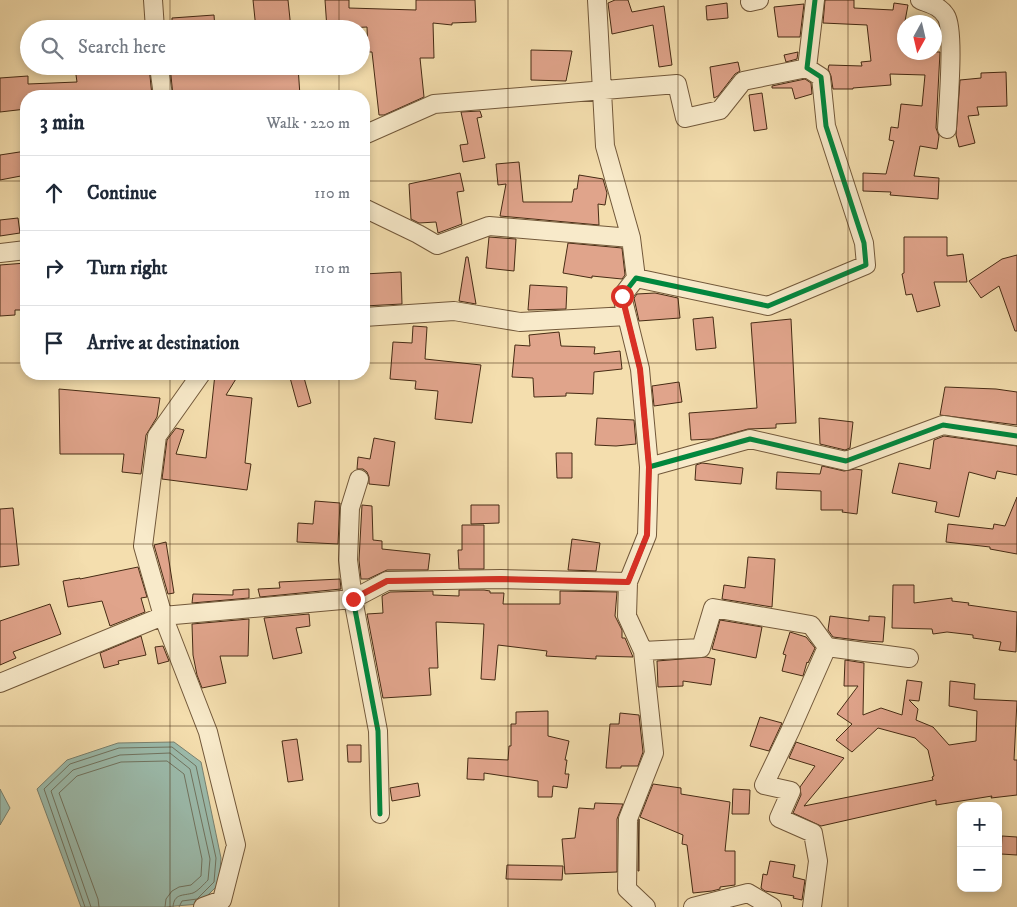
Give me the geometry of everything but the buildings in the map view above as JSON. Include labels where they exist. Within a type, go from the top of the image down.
[{"type":"street","points":[[154,0],[155,20]]},
{"type":"street","points":[[597,0],[604,146],[631,238],[636,278],[622,296],[640,369],[649,467],[647,535],[628,582],[626,616],[643,650],[654,753],[628,819],[627,889],[646,907]]},
{"type":"street","points":[[807,68],[815,0]]},
{"type":"street","points":[[920,0],[940,8],[948,18],[951,40],[947,129]]},
{"type":"street","points":[[370,132],[434,104],[677,84],[685,118],[720,110],[742,81],[807,68],[821,77],[826,126],[864,243],[866,265],[768,306],[636,278]]},
{"type":"street","points":[[160,75],[162,90]]},
{"type":"street","points":[[370,211],[437,245],[489,226],[631,238]]},
{"type":"street","points":[[0,252],[20,250]]},
{"type":"street","points":[[370,316],[454,311],[520,322],[627,316]]},
{"type":"street","points":[[197,380],[157,436],[143,546],[163,616],[208,732],[236,845],[222,900],[203,907]]},
{"type":"street","points":[[649,467],[750,439],[846,461],[943,425],[1017,436]]},
{"type":"street","points":[[360,479],[350,508],[348,560],[353,599],[378,731],[380,814]]},
{"type":"street","points":[[0,683],[163,616],[353,599],[387,581],[501,579],[628,582]]},
{"type":"street","points":[[643,650],[701,648],[713,608],[811,625],[827,647],[909,658]]},
{"type":"street","points":[[812,907],[818,861],[812,833],[779,818],[791,791],[764,784],[827,647]]},
{"type":"street","points":[[693,907],[748,893],[772,907]]},
{"type":"water","points":[[174,742],[201,762],[221,858],[219,884],[199,904],[164,907],[81,907],[37,789],[67,760],[118,743]]},
{"type":"water","points":[[0,789],[10,808],[0,825]]},
{"type":"cycle path","points":[[649,467],[640,369],[622,296],[636,278],[768,306],[866,265],[864,243],[826,126],[821,77],[807,68],[815,0]]},
{"type":"cycle path","points":[[380,814],[378,731],[353,599],[387,581],[501,579],[628,582],[647,535],[649,467],[750,439],[846,461],[943,425],[1017,436]]},
{"type":"route","points":[[353,599],[387,581],[501,579],[628,582],[647,535],[649,467],[640,369],[622,296]]}]
